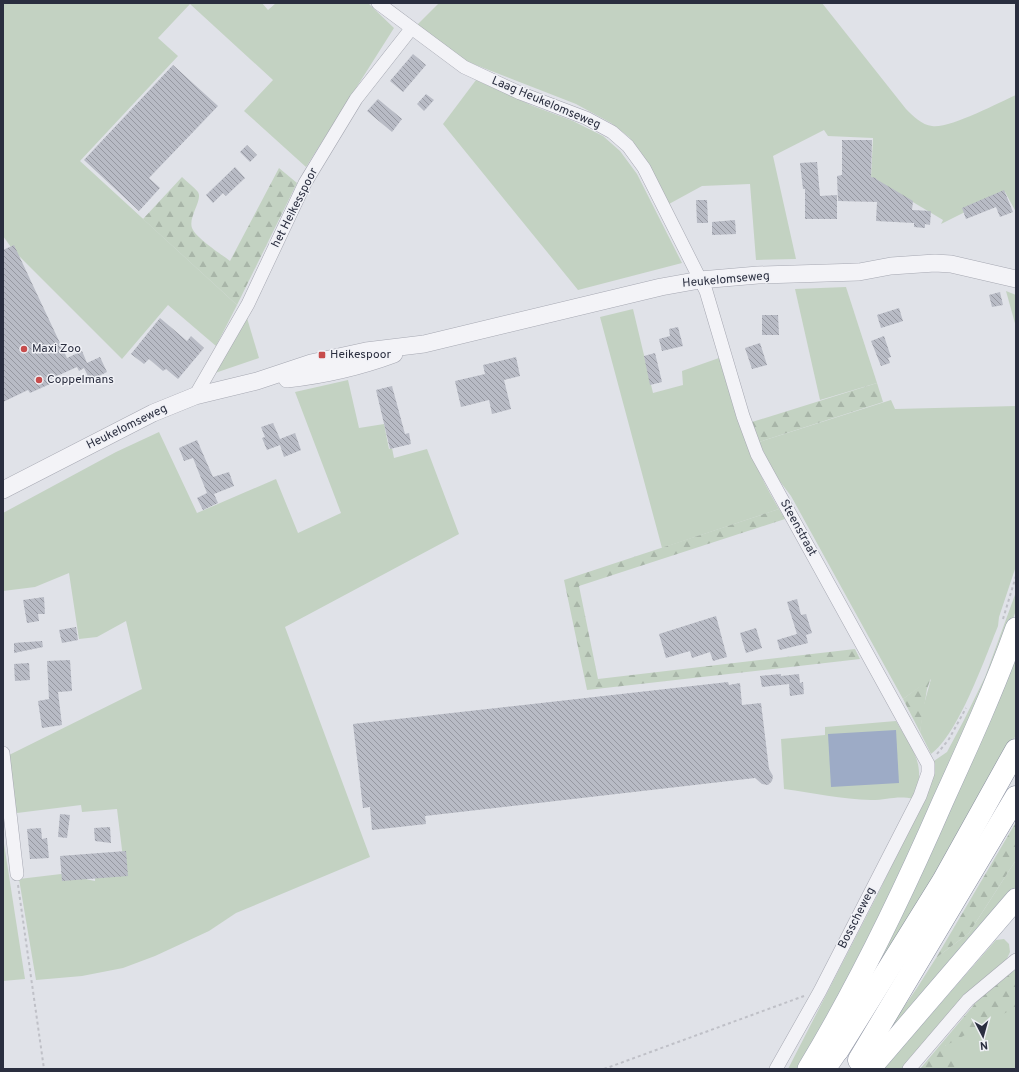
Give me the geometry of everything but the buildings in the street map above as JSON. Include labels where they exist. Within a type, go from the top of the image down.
[{"type":"highway","points":[[838,1050],[943,881],[1016,750]]},
{"type":"highway","points":[[861,1066],[1016,797]]},
{"type":"main road","points":[[808,1069],[838,1020],[898,900],[975,730],[1009,625]]},
{"type":"main road","points":[[861,1066],[1016,900]]},
{"type":"main road","points":[[824,1069],[838,1050]]},
{"type":"street","name":"Laag Heukelomseweg","points":[[378,3],[464,67],[520,93],[586,118],[612,132],[628,146],[644,168],[700,280]]},
{"type":"street","name":"het Heikesspoor","points":[[195,396],[248,304],[305,183],[356,99],[411,29]]},
{"type":"street","name":"Heukelomseweg","points":[[3,490],[153,413],[195,396],[257,381],[288,379],[325,373],[369,363],[424,344],[661,287],[700,280],[758,275],[859,272],[891,266],[935,263],[951,264],[1013,280]]},
{"type":"street","name":"Steenstraat","points":[[700,280],[706,291],[742,416],[757,454],[928,763]]},
{"type":"street","points":[[3,753],[17,874]]},
{"type":"street","name":"Bosscheweg","points":[[776,1069],[820,991],[920,796],[928,773],[928,763]]},
{"type":"street","points":[[909,1069],[968,1000],[1016,960]]},
{"type":"path","points":[[1009,625],[1005,609],[1016,576]]},
{"type":"path","points":[[928,763],[941,751],[966,707]]},
{"type":"path","points":[[17,874],[44,1069]]},
{"type":"path","points":[[604,1069],[820,991]]},
{"type":"green space","points":[[3,3],[262,3],[268,10],[276,3],[368,3],[394,28],[306,167],[244,111],[273,80],[190,4],[158,38],[178,56],[80,161],[237,305],[216,346],[168,305],[122,359],[13,250],[3,236]]},
{"type":"green space","points":[[439,3],[822,3],[906,109],[925,124],[940,126],[950,124],[974,115],[1016,95],[1016,212],[1005,192],[941,224],[943,220],[871,177],[873,138],[828,136],[824,130],[773,156],[796,259],[756,260],[750,184],[702,186],[669,204],[649,164],[629,137],[611,123],[576,104],[463,60],[414,28]]},
{"type":"green space","points":[[476,80],[533,106],[573,121],[603,136],[620,151],[637,174],[682,263],[578,290],[443,124]]},
{"type":"green space","points":[[279,168],[297,183],[237,305],[143,219],[182,177],[198,192],[199,195],[191,224],[194,232],[203,241],[230,261]]},
{"type":"green space","points":[[846,287],[877,383],[820,400],[795,289]]},
{"type":"green space","points":[[1006,291],[1016,295],[1016,327]]},
{"type":"green space","points":[[633,309],[653,393],[683,385],[682,371],[719,358],[737,417],[751,454],[779,509],[662,548],[600,317]]},
{"type":"green space","points":[[247,318],[259,358],[215,373]]},
{"type":"green space","points":[[348,380],[359,428],[384,424],[389,449],[392,448],[394,458],[427,449],[459,534],[285,627],[370,857],[236,913],[209,931],[155,956],[123,968],[82,976],[36,980],[19,879],[61,874],[95,881],[95,869],[124,866],[117,809],[82,812],[81,805],[9,814],[3,758],[142,689],[126,621],[97,637],[79,639],[69,573],[35,587],[3,591],[3,513],[116,452],[159,432],[197,513],[276,479],[298,533],[341,513],[295,392]]},
{"type":"green space","points":[[877,383],[883,402],[759,442],[752,422]]},
{"type":"green space","points":[[891,400],[895,409],[1016,406],[1016,566],[999,617],[998,626],[970,695],[951,730],[941,744],[931,754],[920,732],[923,708],[931,679],[903,699],[791,496],[775,475],[759,442]]},
{"type":"green space","points":[[779,509],[785,519],[579,586],[598,679],[855,649],[860,659],[587,690],[564,580]]},
{"type":"green space","points":[[1016,592],[1016,610],[1009,631],[920,840],[802,1069],[788,1069],[881,888],[921,800],[931,763],[947,752],[985,677]]},
{"type":"green space","points":[[1016,653],[1016,735],[944,863],[848,1015]]},
{"type":"green space","points":[[931,678],[927,689],[920,732],[903,699]]},
{"type":"green space","points":[[896,721],[913,749],[916,758],[919,777],[918,787],[914,799],[902,797],[871,800],[784,789],[781,739],[825,735],[825,727]]},
{"type":"green space","points":[[1016,822],[1016,860],[969,933],[936,958]]},
{"type":"green space","points":[[3,837],[25,979],[3,981]]},
{"type":"green space","points":[[1016,860],[1016,890],[861,1069],[936,958],[969,933]]},
{"type":"green space","points":[[1004,939],[1009,944],[1010,952],[1005,963],[954,1009],[901,1069],[883,1069],[996,940]]},
{"type":"green space","points":[[1016,969],[1016,1007],[945,1046],[957,1069],[920,1069],[978,1000]]},
{"type":"green space","points":[[1016,980],[1016,1069],[923,1069],[949,1042]]},
{"type":"water","points":[[896,730],[899,783],[831,787],[828,734]]},
{"type":"place","name":"Maxi Zoo","points":[[24,349]]},
{"type":"place","name":"Heikespoor","points":[[322,355]]},
{"type":"place","name":"Coppelmans","points":[[39,380]]}]
